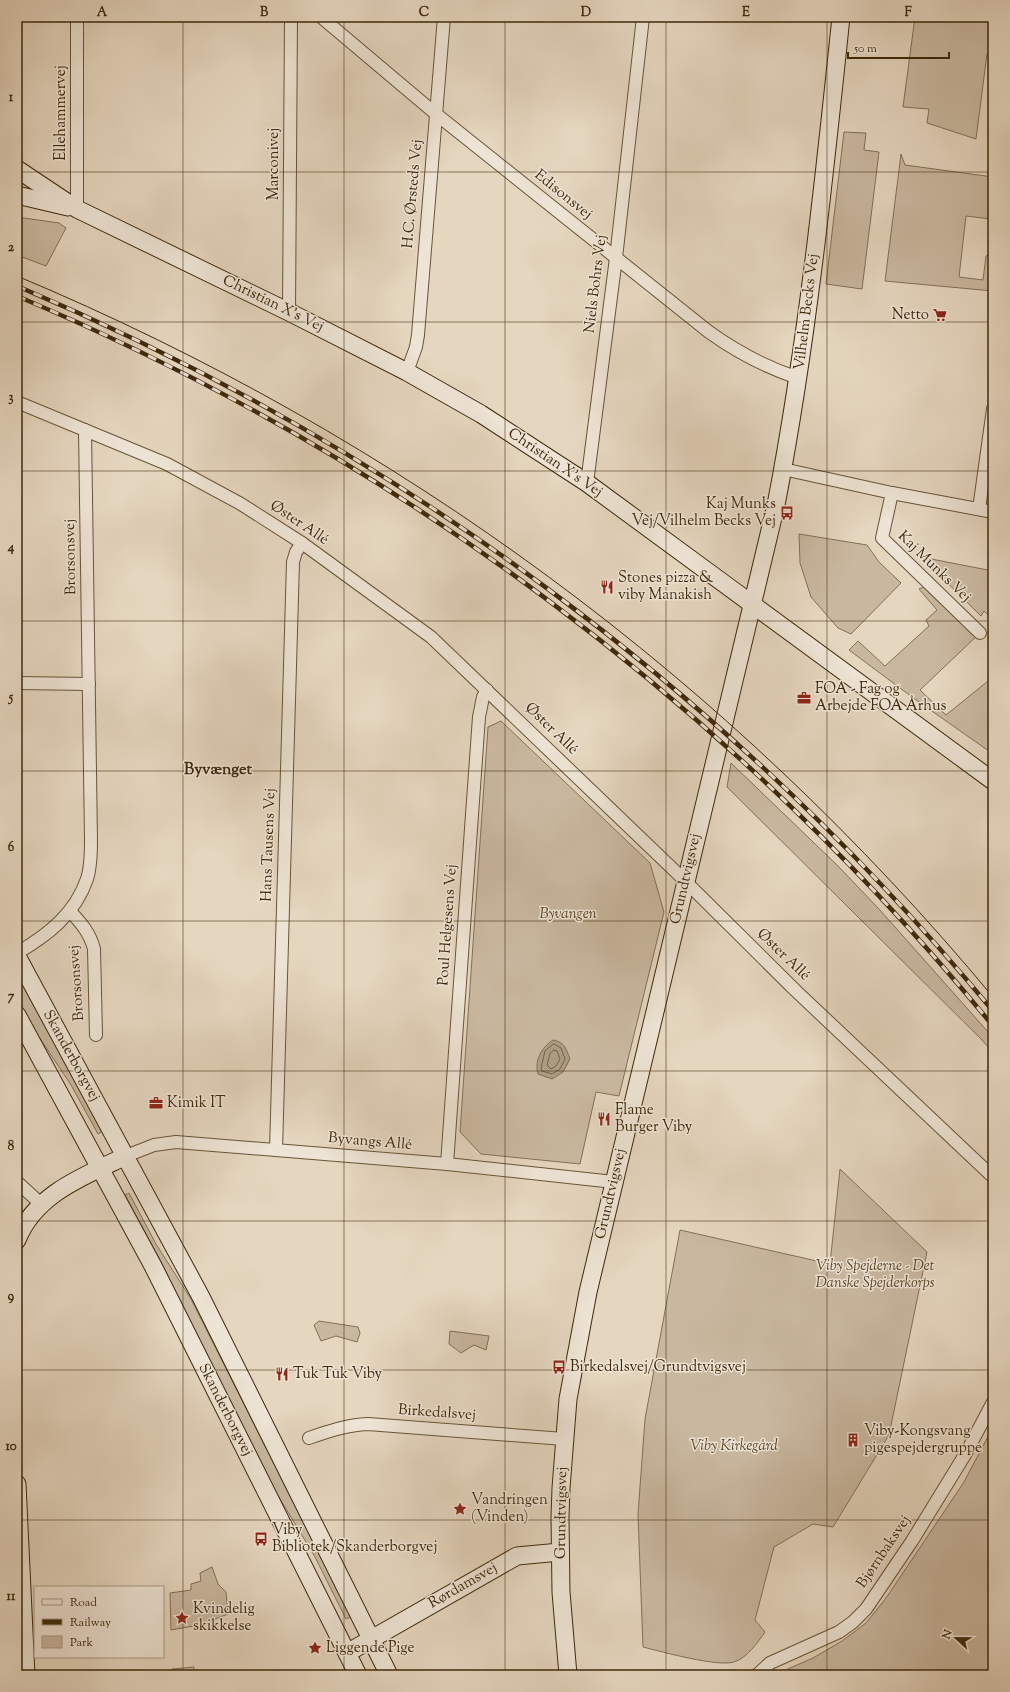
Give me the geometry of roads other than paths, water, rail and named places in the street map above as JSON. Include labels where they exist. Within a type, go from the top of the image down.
[{"type":"street","name":"Ellehammervej","points":[[77,17],[77,209]]},
{"type":"street","name":"Marconivej","points":[[289,312],[292,17]]},
{"type":"street","name":"Edisonsvej","points":[[321,17],[436,114],[709,332],[734,349],[773,369],[798,378]]},
{"type":"street","name":"H.C. Ørsteds Vej","points":[[407,372],[416,347],[418,334],[444,17]]},
{"type":"street","name":"Niels Bohrs Vej","points":[[587,483],[616,258],[643,17]]},
{"type":"street","name":"Vilhelm Becks Vej","points":[[752,604],[783,469],[798,378],[810,291],[841,17]]},
{"type":"street","name":"Christian X's Vej","points":[[17,169],[77,209],[289,312],[407,372],[481,414],[587,483],[993,781]]},
{"type":"street","name":"Christian X's Vej","points":[[17,196],[77,209]]},
{"type":"street","name":"Øster Allé","points":[[17,402],[168,464],[241,504],[302,543],[431,637],[685,881],[796,991],[993,1177]]},
{"type":"street","points":[[980,510],[993,409]]},
{"type":"street","name":"Brorsonsvej","points":[[17,955],[47,934],[70,911],[85,884],[90,862],[91,840],[85,430]]},
{"type":"street","points":[[783,469],[892,493],[993,512]]},
{"type":"street","name":"Kaj Munks Vej","points":[[892,493],[882,538],[980,634]]},
{"type":"street","name":"Hans Tausens Vej","points":[[276,1150],[293,562],[296,552],[302,543]]},
{"type":"street","name":"Grundtvigsvej","points":[[568,1675],[564,1634],[560,1517],[564,1438],[568,1399],[579,1338],[614,1182],[752,604]]},
{"type":"street","points":[[17,683],[89,684]]},
{"type":"street","name":"Poul Helgesens Vej","points":[[447,1164],[479,716],[481,704],[487,690]]},
{"type":"street","name":"Brorsonsvej","points":[[70,911],[82,924],[92,940],[94,950],[96,1035]]},
{"type":"street","name":"Skanderborgvej","points":[[17,955],[201,1297],[389,1675]]},
{"type":"street","name":"Skanderborgvej","points":[[17,1015],[101,1168],[176,1312],[358,1675]]},
{"type":"street","name":"Byvangs Allé","points":[[126,1156],[154,1145],[176,1142],[447,1164],[614,1182]]},
{"type":"street","points":[[17,1240],[21,1229],[48,1197],[126,1156]]},
{"type":"street","points":[[17,1182],[41,1204]]},
{"type":"street","name":"Bjørnbaksvej","points":[[756,1675],[770,1663],[839,1632],[853,1622],[866,1608],[916,1534],[966,1453],[993,1402]]},
{"type":"street","name":"Birkedalsvej","points":[[309,1438],[350,1425],[368,1424],[564,1438]]},
{"type":"street","points":[[17,1484],[26,1675]]},
{"type":"street","name":"Rørdamsvej","points":[[372,1639],[517,1556],[560,1552]]},
{"type":"street","points":[[347,1653],[372,1639]]},
{"type":"water","points":[[553,1040],[563,1044],[570,1059],[563,1072],[552,1079],[538,1074],[537,1064],[542,1050]]},
{"type":"tram line","points":[[17,276],[158,340],[294,411],[424,491],[549,577],[669,671],[783,773],[891,881],[993,997]]},
{"type":"railway","points":[[17,286],[157,350],[293,422],[423,502],[549,590],[669,684],[783,786],[891,895],[993,1011]]},
{"type":"railway","points":[[17,296],[157,360],[293,433],[424,513],[550,601],[670,697],[784,800],[892,910],[993,1026]]},
{"type":"place","name":"Netto","points":[[940,315]]},
{"type":"place","name":"Kaj Munks Vej/Vilhelm Becks Vej","points":[[787,513]]},
{"type":"place","name":"Stones pizza & viby Manakish","points":[[607,587]]},
{"type":"place","name":"FOA - Fag og Arbejde FOA Århus","points":[[804,698]]},
{"type":"place","name":"Kimik IT","points":[[156,1103]]},
{"type":"place","name":"Flame Burger Viby","points":[[604,1119]]},
{"type":"place","name":"Birkedalsvej/Grundtvigsvej","points":[[559,1367]]},
{"type":"place","name":"Tuk Tuk Viby","points":[[282,1374]]},
{"type":"place","name":"Viby-Kongsvang pigespejdergruppe","points":[[853,1440]]},
{"type":"place","name":"Vandringen (Vinden)","points":[[460,1509]]},
{"type":"place","name":"Viby Bibliotek/Skanderborgvej","points":[[261,1539]]},
{"type":"place","name":"Kvindelig skikkelse","points":[[182,1618]]},
{"type":"place","name":"Liggende Pige","points":[[315,1648]]},
{"type":"district","name":"Byvænget","points":[[218,770]]},
{"type":"park label","name":"Byvangen","points":[[568,914]]},
{"type":"park label","name":"Viby Spejderne - Det Danske Spejderkorps","points":[[875,1274]]},
{"type":"park label","name":"Viby Kirkegård","points":[[734,1446]]}]
